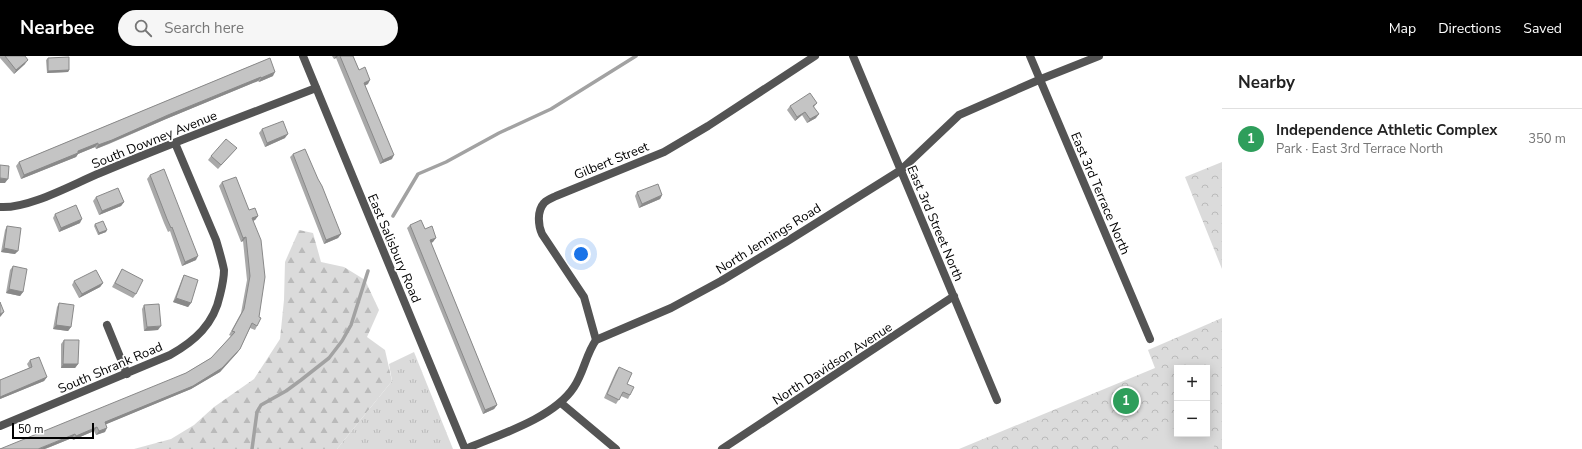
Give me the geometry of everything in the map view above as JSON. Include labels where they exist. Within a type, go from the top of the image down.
[{"type":"street","name":"East Salisbury Road","points":[[303,56],[465,449]]},
{"type":"street","name":"Gilbert Street","points":[[596,340],[584,297],[538,226],[540,212],[544,203],[556,196],[664,152],[708,126],[815,56]]},
{"type":"street","name":"East 3rd Street North","points":[[852,56],[997,400]]},
{"type":"street","name":"East 3rd Terrace North","points":[[1030,56],[1150,340]]},
{"type":"street","name":"North Jennings Road","points":[[596,340],[671,308],[721,281],[901,170],[960,115],[1040,79],[1099,56]]},
{"type":"street","name":"South Downey Avenue","points":[[0,207],[8,208],[29,203],[175,143],[316,88]]},
{"type":"street","name":"South Shrank Road","points":[[0,426],[170,355],[183,348],[202,332],[216,311],[223,286],[224,272],[221,256],[216,240],[175,143]]},
{"type":"street","name":"North Davidson Avenue","points":[[722,449],[954,296]]},
{"type":"street","points":[[107,325],[127,374]]},
{"type":"street","points":[[465,449],[544,416],[561,403],[574,388],[590,349],[596,340]]},
{"type":"street","points":[[561,403],[616,449]]},
{"type":"green space","points":[[1222,162],[1222,269],[1185,177]]},
{"type":"green space","points":[[299,230],[313,233],[321,262],[344,267],[365,280],[379,310],[367,337],[385,350],[392,381],[337,449],[134,449],[171,439],[194,425],[214,407],[254,379],[280,339],[284,300],[285,262]]},
{"type":"green space","points":[[1222,318],[1222,449],[959,449],[1155,368],[1148,350]]},
{"type":"green space","points":[[414,352],[453,449],[337,449],[392,381],[389,364]]},
{"type":"green space","points":[[1174,428],[1174,437],[1210,436],[1215,449],[1121,449]]},
{"type":"building","points":[[5,56],[25,56],[28,60],[16,70]]},
{"type":"building","points":[[340,56],[353,56],[359,70],[365,67],[370,80],[364,83],[394,155],[383,160]]},
{"type":"building","points":[[69,57],[69,70],[48,71],[48,58]]},
{"type":"building","points":[[270,58],[275,72],[168,115],[112,140],[98,145],[98,143],[78,151],[78,153],[24,175],[19,162]]},
{"type":"building","points":[[810,93],[817,103],[813,106],[819,114],[810,119],[805,112],[797,117],[790,106]]},
{"type":"building","points":[[283,121],[288,134],[267,143],[262,129]]},
{"type":"building","points":[[226,139],[237,148],[221,165],[211,156]]},
{"type":"building","points":[[305,149],[322,186],[341,234],[326,240],[293,154]]},
{"type":"building","points":[[0,165],[9,166],[8,179],[0,178]]},
{"type":"building","points":[[164,169],[198,256],[185,262],[150,175]]},
{"type":"building","points":[[236,177],[249,210],[255,208],[258,216],[252,218],[261,240],[265,277],[259,317],[261,318],[257,326],[252,323],[240,349],[222,368],[193,386],[105,422],[107,428],[99,431],[97,427],[38,449],[0,449],[186,373],[211,358],[235,332],[232,331],[244,309],[250,276],[246,237],[243,238],[222,182]]},
{"type":"building","points":[[658,184],[662,195],[642,204],[637,192]]},
{"type":"building","points":[[118,188],[124,202],[102,211],[96,197]]},
{"type":"building","points":[[76,205],[82,219],[61,228],[55,214]]},
{"type":"building","points":[[421,220],[425,229],[432,226],[436,238],[430,240],[497,405],[485,410],[410,225]]},
{"type":"building","points":[[103,221],[107,230],[99,233],[95,224]]},
{"type":"building","points":[[7,226],[21,228],[18,251],[4,248]]},
{"type":"building","points":[[13,266],[27,269],[23,292],[9,289]]},
{"type":"building","points":[[122,269],[143,280],[136,294],[115,283]]},
{"type":"building","points":[[96,270],[103,283],[82,294],[74,281]]},
{"type":"building","points":[[184,275],[198,280],[191,303],[176,298]]},
{"type":"building","points":[[0,302],[4,312],[0,314]]},
{"type":"building","points":[[59,303],[74,305],[71,327],[56,325]]},
{"type":"building","points":[[159,304],[161,326],[147,327],[144,305]]},
{"type":"building","points":[[64,340],[79,340],[78,364],[63,364]]},
{"type":"building","points":[[39,357],[47,377],[0,397],[0,380],[32,367],[30,360]]},
{"type":"building","points":[[619,367],[632,373],[627,384],[634,387],[630,395],[623,392],[619,400],[607,394]]},
{"type":"waterway","points":[[393,216],[418,174],[446,162],[499,133],[551,109],[636,56]]},
{"type":"waterway","points":[[252,449],[257,412],[261,405],[286,391],[329,358],[342,341],[351,325],[368,271]]},
{"type":"place","name":"Independence Athletic Complex","points":[[1126,401]]}]
